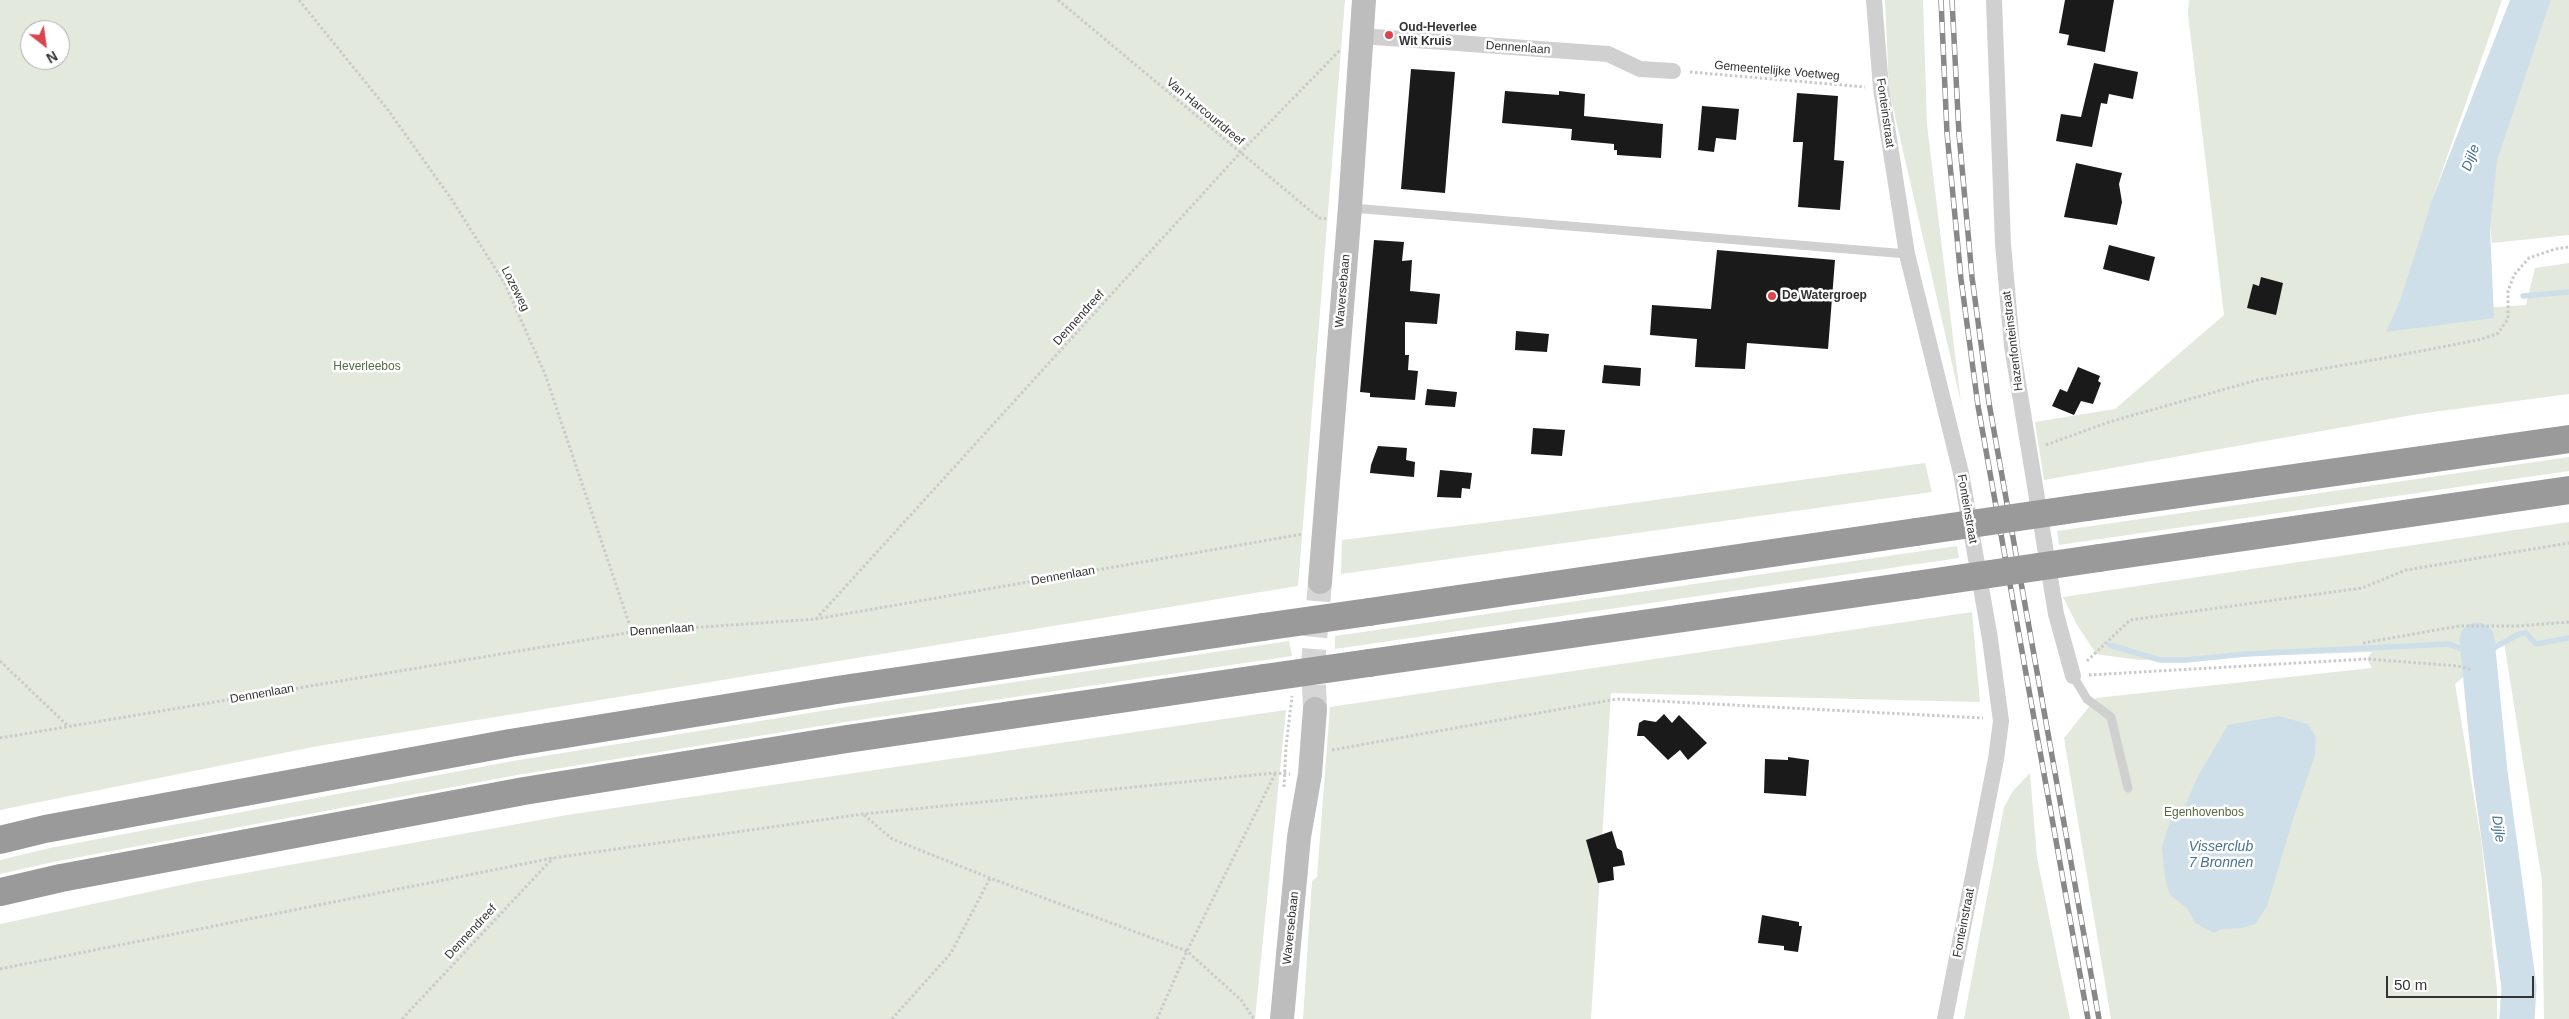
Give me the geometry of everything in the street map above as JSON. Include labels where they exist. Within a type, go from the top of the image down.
[{"type":"highway","points":[[0,840],[45,829],[520,742],[836,690],[2088,507],[2569,439]]},
{"type":"highway","points":[[0,892],[70,876],[524,791],[857,738],[2569,490]]},
{"type":"street","name":"Waversebaan","points":[[1320,582],[1350,215],[1364,0]]},
{"type":"street","name":"Fonteinstraat","points":[[1874,0],[1881,88],[1907,254],[1961,473],[1990,639],[2001,721],[1996,758],[1945,1019]]},
{"type":"street","name":"Hazenfonteinstraat","points":[[1994,0],[2003,244],[2012,346],[2056,614],[2073,676]]},
{"type":"street","name":"Dennenlaan","points":[[1361,36],[1608,54],[1640,69],[1673,72]]},
{"type":"street","name":"Waversebaan","points":[[1282,1019],[1299,837],[1295,774],[1296,748],[1309,710]]},
{"type":"lane","points":[[1350,215],[1907,254]]},
{"type":"lane","points":[[2073,676],[2087,699],[2112,717],[2128,788]]},
{"type":"path","name":"Lozeweg","points":[[299,0],[388,110],[452,200],[505,284],[545,374],[632,632]]},
{"type":"path","name":"Van Harcourtdreef","points":[[1058,0],[1319,218],[1350,215]]},
{"type":"path","name":"Dennendreef","points":[[816,619],[1240,153],[1334,54],[1361,36]]},
{"type":"path","name":"Gemeentelijke Voetweg","points":[[1673,72],[1881,88]]},
{"type":"path","points":[[2028,451],[2109,422],[2257,380],[2397,356],[2478,340],[2497,334],[2508,319],[2508,291],[2514,275],[2529,258],[2555,249],[2569,247]]},
{"type":"path","name":"Dennenlaan","points":[[0,738],[632,632],[816,619],[1324,530]]},
{"type":"path","points":[[2073,676],[2130,620],[2362,588],[2406,570],[2569,543]]},
{"type":"path","points":[[2363,643],[2459,626],[2518,626],[2569,622]]},
{"type":"path","points":[[2073,676],[2367,659],[2458,666],[2472,670]]},
{"type":"path","points":[[0,661],[68,727]]},
{"type":"path","points":[[1327,750],[1617,699],[1976,716],[2001,721]]},
{"type":"path","points":[[0,969],[553,858],[863,814],[1275,773],[1284,774],[1286,747]]},
{"type":"path","points":[[1156,1019],[1187,951],[1275,773]]},
{"type":"path","points":[[863,814],[892,839],[990,878],[1187,951],[1241,1000],[1254,1019]]},
{"type":"path","name":"Dennendreef","points":[[402,1019],[553,858]]},
{"type":"path","points":[[892,1019],[950,953],[990,878]]},
{"type":"green space","name":"Heverleebos","points":[[0,0],[1345,0],[1298,586],[318,746],[0,810]]},
{"type":"green space","points":[[1885,0],[1923,0],[1927,125],[1961,403],[1889,90]]},
{"type":"green space","points":[[2189,0],[2502,0],[2433,197],[2410,313],[2526,305],[2535,268],[2569,263],[2569,394],[2418,414],[2044,480],[2035,422],[2115,409],[2224,315],[2188,14]]},
{"type":"green space","points":[[2551,0],[2569,0],[2569,235],[2492,243],[2486,193]]},
{"type":"green space","points":[[2569,457],[2569,471],[2059,545],[2057,531]]},
{"type":"green space","points":[[1925,463],[1932,492],[1341,574],[1342,540],[1523,518]]},
{"type":"green space","name":"Egenhovenbos","points":[[2569,522],[2569,1019],[2544,1019],[2542,881],[2504,642],[2455,684],[2481,839],[2497,989],[2497,1019],[2111,1019],[2064,738],[2096,698],[2372,668],[2367,659],[2372,652],[2139,660],[2096,654],[2076,623],[2063,597]]},
{"type":"green space","points":[[1957,546],[1959,558],[1335,649],[1335,636]]},
{"type":"green space","points":[[1972,612],[1980,702],[1611,693],[1591,1019],[1303,1019],[1312,881],[1317,877],[1330,707]]},
{"type":"green space","points":[[1289,641],[1292,656],[845,722],[517,775],[53,862],[0,874],[0,860],[50,848],[513,761],[840,708]]},
{"type":"green space","points":[[1286,710],[1255,1019],[0,1019],[0,924],[195,882],[573,814]]},
{"type":"green space","points":[[2030,773],[2037,858],[2070,1019],[1964,1019],[2004,807],[2013,791]]},
{"type":"water","points":[[2510,0],[2551,0],[2497,161],[2490,228],[2494,318],[2386,332],[2400,301],[2433,197]]},
{"type":"water","name":"Visserclub 7 Bronnen","points":[[2279,716],[2308,724],[2316,737],[2315,755],[2294,816],[2267,906],[2255,924],[2242,928],[2221,929],[2214,933],[2195,923],[2187,908],[2170,895],[2165,879],[2162,847],[2170,821],[2183,811],[2198,776],[2228,725]]},
{"type":"building","points":[[2065,0],[2114,0],[2105,52],[2067,45],[2069,35],[2059,33]]},
{"type":"building","points":[[2094,63],[2138,72],[2133,99],[2109,94],[2107,104],[2101,103],[2092,147],[2056,141],[2061,114],[2081,117]]},
{"type":"building","points":[[1411,69],[1455,72],[1445,193],[1401,189]]},
{"type":"building","points":[[1505,91],[1559,95],[1559,91],[1585,94],[1584,116],[1663,124],[1661,158],[1617,155],[1617,150],[1614,150],[1614,144],[1571,140],[1572,129],[1502,123]]},
{"type":"building","points":[[1797,93],[1838,96],[1834,160],[1844,161],[1840,210],[1798,207],[1803,142],[1793,142]]},
{"type":"building","points":[[1702,106],[1739,109],[1736,140],[1716,138],[1714,152],[1698,150]]},
{"type":"building","points":[[2076,163],[2122,173],[2119,184],[2122,202],[2117,225],[2064,217]]},
{"type":"building","points":[[1374,240],[1404,242],[1402,261],[1412,260],[1410,291],[1440,294],[1437,324],[1405,322],[1405,355],[1409,355],[1408,370],[1418,371],[1415,400],[1370,397],[1370,393],[1360,392]]},
{"type":"building","points":[[2109,245],[2155,257],[2149,281],[2103,269]]},
{"type":"building","name":"De Watergroep","points":[[1717,250],[1835,260],[1828,349],[1747,343],[1745,369],[1695,367],[1697,339],[1650,335],[1652,305],[1711,309]]},
{"type":"building","points":[[2261,277],[2283,283],[2276,315],[2247,308],[2253,284],[2259,286]]},
{"type":"building","points":[[1516,331],[1549,334],[1547,352],[1515,350]]},
{"type":"building","points":[[1604,365],[1641,368],[1640,386],[1602,383]]},
{"type":"building","points":[[2078,367],[2100,376],[2098,381],[2101,383],[2093,404],[2081,401],[2074,415],[2052,406],[2060,389],[2067,392]]},
{"type":"building","points":[[1427,389],[1457,392],[1455,407],[1425,405]]},
{"type":"building","points":[[1533,428],[1565,430],[1562,456],[1531,454]]},
{"type":"building","points":[[1378,446],[1407,448],[1406,460],[1415,462],[1414,477],[1370,473]]},
{"type":"building","points":[[1440,470],[1472,473],[1470,489],[1462,488],[1461,498],[1437,497]]},
{"type":"building","points":[[1664,714],[1672,723],[1679,715],[1707,743],[1688,760],[1680,750],[1668,760],[1644,736],[1637,736],[1639,723],[1644,720],[1656,722]]},
{"type":"building","points":[[1788,757],[1809,760],[1806,796],[1764,793],[1765,759],[1788,760]]},
{"type":"building","points":[[1612,831],[1617,848],[1622,851],[1625,865],[1613,867],[1614,880],[1598,883],[1586,840]]},
{"type":"building","points":[[1762,915],[1799,922],[1799,926],[1802,926],[1798,952],[1784,950],[1784,946],[1758,943]]},
{"type":"waterway","points":[[2523,296],[2569,292]]},
{"type":"waterway","points":[[2110,645],[2160,660],[2449,644],[2479,656],[2519,634],[2526,633],[2536,644],[2569,638]]},
{"type":"waterway","name":"Dijle","points":[[2477,640],[2490,772],[2519,987],[2517,1019]]},
{"type":"tunnel","points":[[1315,709],[1313,664],[1320,582]]},
{"type":"railway","points":[[1941,0],[1947,133],[1961,279],[1978,406],[2088,1019]]},
{"type":"railway","points":[[1952,0],[1959,134],[1972,277],[1989,403],[2099,1019]]},
{"type":"place","name":"Oud-Heverlee Wit Kruis","points":[[1389,35]]},
{"type":"place","name":"De Watergroep","points":[[1772,296]]}]
